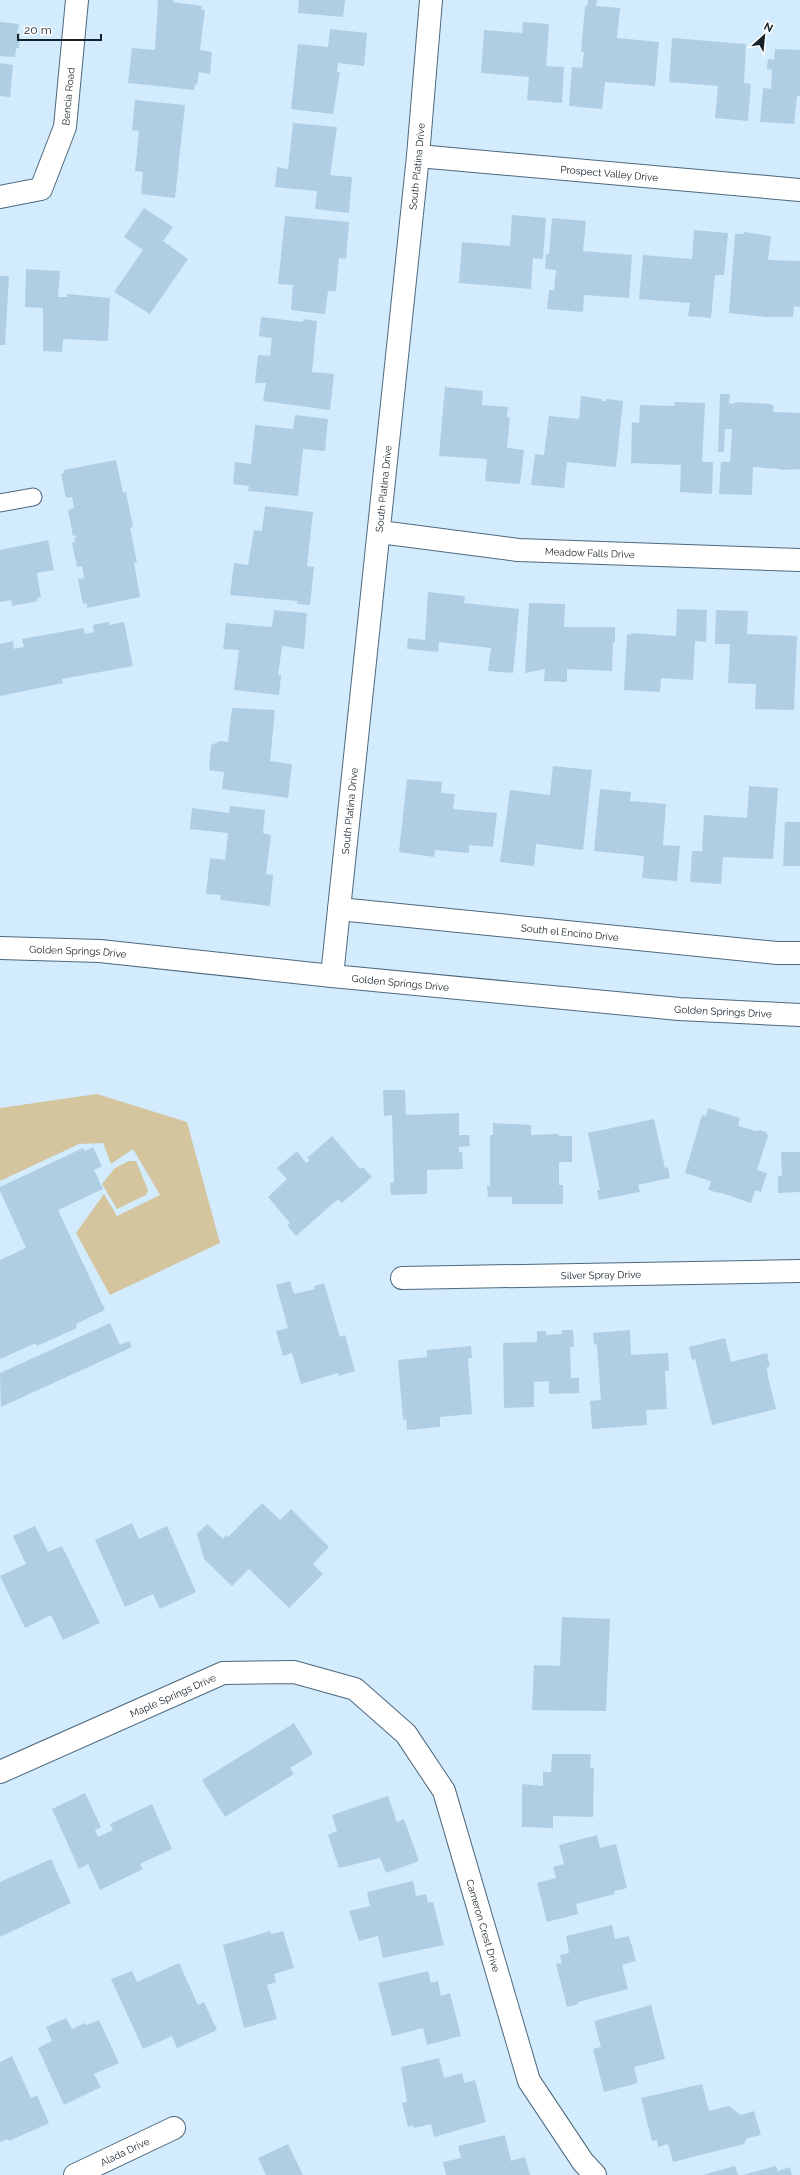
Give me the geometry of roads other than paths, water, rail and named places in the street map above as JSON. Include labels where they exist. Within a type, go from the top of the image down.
[{"type":"street","name":"Bencia Road","points":[[0,197],[41,189],[65,127],[77,0]]},
{"type":"street","name":"South Platina Drive","points":[[332,976],[380,532],[418,156],[431,0]]},
{"type":"street","name":"Prospect Valley Drive","points":[[418,156],[800,190]]},
{"type":"street","name":"Meadow Falls Drive","points":[[380,532],[518,550],[800,560]]},
{"type":"street","name":"South el Encino Drive","points":[[339,909],[777,953],[800,953]]},
{"type":"street","name":"Golden Springs Drive","points":[[0,948],[100,951],[332,976],[680,1009],[800,1015]]},
{"type":"street","name":"Silver Spray Drive","points":[[402,1278],[800,1271]]},
{"type":"street","name":"Maple Springs Drive","points":[[0,1772],[223,1673],[294,1672],[355,1689]]},
{"type":"street","name":"Cameron Crest Drive","points":[[355,1689],[406,1734],[444,1791],[529,2081],[583,2162],[595,2175]]},
{"type":"street","name":"Alada Drive","points":[[75,2175],[174,2128]]},
{"type":"lane","points":[[0,503],[33,497]]}]
